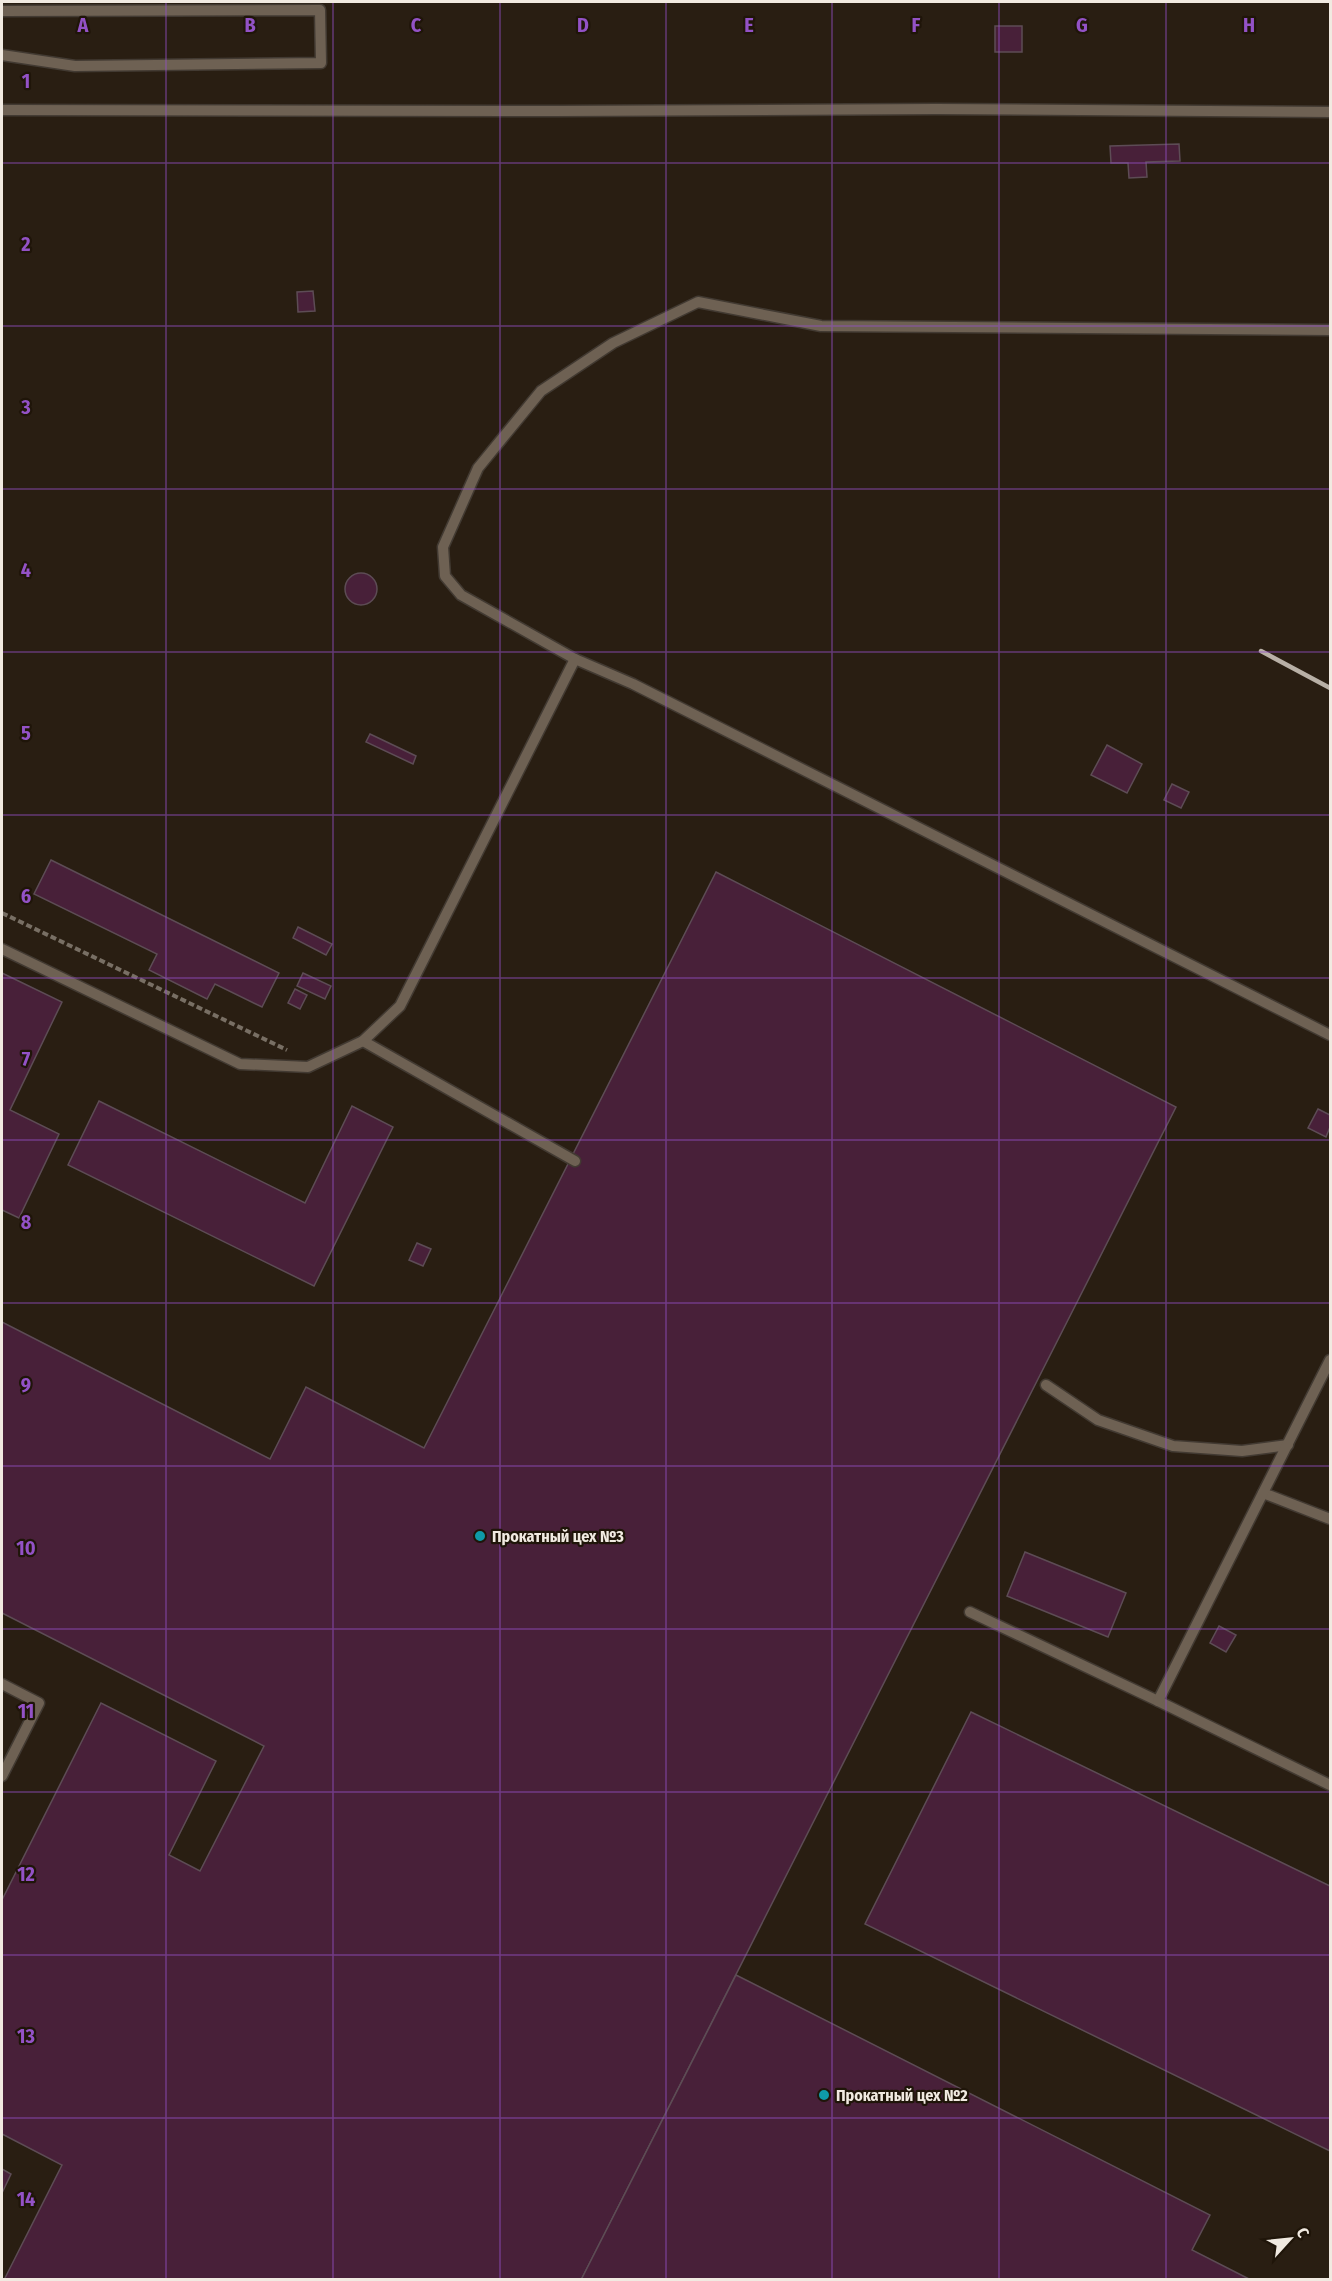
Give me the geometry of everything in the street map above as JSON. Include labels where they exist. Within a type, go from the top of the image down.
[{"type":"lane","points":[[2,11],[320,10],[321,63],[75,66],[2,55]]},
{"type":"lane","points":[[2,110],[936,109],[1330,112]]},
{"type":"lane","points":[[1330,330],[821,326],[698,302],[613,343],[541,391],[478,468],[443,547],[445,576],[461,595],[575,659],[644,689],[1330,1035]]},
{"type":"lane","points":[[2,949],[240,1064],[308,1067],[363,1041],[400,1006],[575,659]]},
{"type":"lane","points":[[363,1041],[575,1161]]},
{"type":"lane","points":[[1158,1701],[1330,1360]]},
{"type":"lane","points":[[1046,1385],[1098,1420],[1173,1446],[1242,1451],[1288,1445]]},
{"type":"lane","points":[[1263,1493],[1330,1519]]},
{"type":"lane","points":[[970,1612],[1330,1785]]},
{"type":"lane","points":[[2,1684],[39,1703],[2,1776]]},
{"type":"path","points":[[2,913],[315,1064]]},
{"type":"building","points":[[995,26],[1022,26],[1022,52],[995,52]]},
{"type":"building","points":[[1179,144],[1180,161],[1146,162],[1147,177],[1129,178],[1128,163],[1111,163],[1110,146]]},
{"type":"building","points":[[313,291],[315,311],[298,312],[297,292]]},
{"type":"building","points":[[361,573],[372,578],[377,589],[372,600],[361,605],[350,600],[345,589],[350,578]]},
{"type":"building","points":[[370,734],[416,756],[413,764],[366,742]]},
{"type":"building","points":[[1107,745],[1142,764],[1127,793],[1091,775]]},
{"type":"building","points":[[1172,784],[1189,792],[1181,808],[1164,800]]},
{"type":"building","points":[[51,860],[279,973],[262,1007],[215,984],[207,999],[149,970],[157,954],[34,894]]},
{"type":"building","name":"Прокатный цех №3","points":[[716,872],[1176,1107],[581,2280],[4,2280],[62,2165],[2,2134],[2,1900],[101,1703],[216,1761],[169,1855],[200,1871],[264,1746],[2,1613],[2,1322],[270,1459],[306,1387],[424,1448]]},
{"type":"building","points":[[298,927],[332,944],[326,955],[293,938]]},
{"type":"building","points":[[2,973],[62,1002],[10,1110],[59,1134],[19,1218],[2,1210]]},
{"type":"building","points":[[303,973],[331,986],[325,999],[297,986]]},
{"type":"building","points":[[295,989],[307,995],[300,1009],[288,1003]]},
{"type":"building","points":[[99,1101],[305,1203],[352,1106],[393,1127],[314,1286],[68,1165]]},
{"type":"building","points":[[1318,1109],[1330,1115],[1330,1127],[1326,1137],[1308,1128]]},
{"type":"building","points":[[417,1243],[431,1249],[423,1266],[409,1260]]},
{"type":"building","points":[[1025,1552],[1126,1593],[1108,1637],[1007,1596]]},
{"type":"building","points":[[1219,1626],[1236,1635],[1226,1652],[1210,1643]]},
{"type":"building","points":[[971,1712],[1330,1886],[1330,2151],[865,1924]]},
{"type":"building","name":"Прокатный цех №2","points":[[736,1975],[1210,2215],[1192,2250],[1251,2280],[581,2280]]},
{"type":"building","points":[[2,2169],[11,2174],[2,2193]]},
{"type":"railway","points":[[1261,651],[1330,688]]},
{"type":"place","name":"Прокатный цех №3","points":[[480,1536]]},
{"type":"place","name":"Прокатный цех №2","points":[[824,2095]]}]
